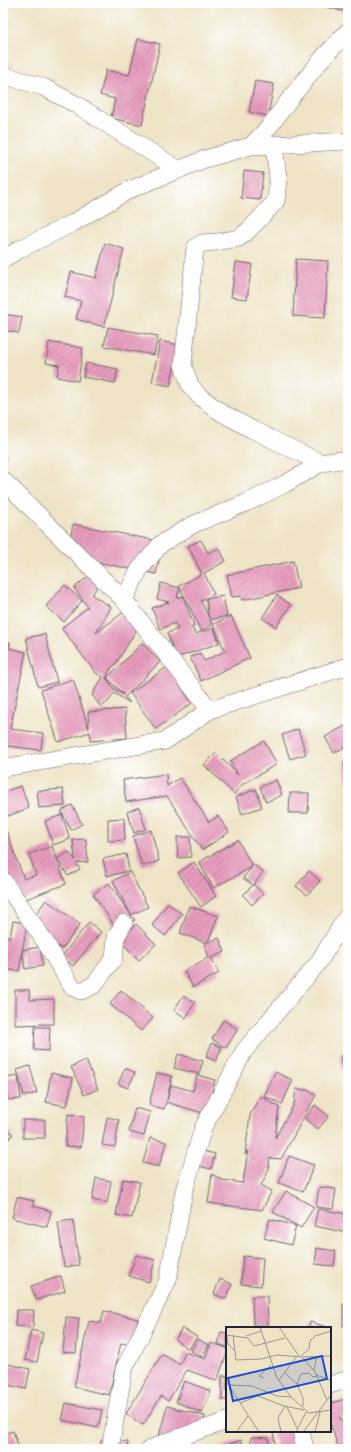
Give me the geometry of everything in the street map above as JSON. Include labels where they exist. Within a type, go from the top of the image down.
[{"type":"street","points":[[251,146],[269,127],[321,60],[348,31]]},
{"type":"street","points":[[3,75],[43,87],[77,105],[179,170]]},
{"type":"street","points":[[3,259],[20,249],[73,224],[129,190],[205,159],[251,146],[348,142]]},
{"type":"street","points":[[274,145],[278,178],[276,202],[250,229],[239,238],[202,243],[195,248],[183,365],[190,385],[199,396],[210,405],[253,430],[321,463]]},
{"type":"street","points":[[124,600],[140,570],[161,544],[192,525],[246,503],[285,484],[321,463],[348,459]]},
{"type":"street","points":[[3,480],[124,600],[210,710]]},
{"type":"street","points":[[3,768],[165,741],[210,710],[348,666]]},
{"type":"street","points":[[3,880],[44,940],[72,986],[81,991],[94,985],[114,958],[116,936],[124,923]]},
{"type":"street","points":[[110,1449],[124,1369],[168,1280],[184,1191],[204,1128],[244,1051],[318,963],[348,915]]},
{"type":"street","points":[[331,1385],[348,1379]]},
{"type":"street","points":[[150,1449],[226,1421]]},
{"type":"street","points":[[301,1432],[305,1449]]},
{"type":"building","points":[[308,3],[345,3],[343,11]]},
{"type":"building","points":[[138,39],[160,44],[142,125],[111,118],[115,99],[100,95],[106,70],[129,75]]},
{"type":"building","points":[[255,81],[274,84],[268,116],[249,112]]},
{"type":"building","points":[[244,171],[263,173],[260,200],[241,198]]},
{"type":"building","points":[[105,243],[124,249],[104,327],[76,319],[81,301],[65,297],[71,272],[96,278]]},
{"type":"building","points":[[296,259],[328,261],[325,318],[293,316]]},
{"type":"building","points":[[236,262],[252,264],[247,299],[231,297]]},
{"type":"building","points":[[3,314],[22,317],[19,333],[3,330]]},
{"type":"building","points":[[108,327],[158,336],[154,355],[104,346]]},
{"type":"building","points":[[160,341],[179,345],[170,386],[152,382]]},
{"type":"building","points":[[49,342],[83,348],[78,381],[57,377],[59,365],[46,363]]},
{"type":"building","points":[[86,363],[118,369],[115,383],[83,377]]},
{"type":"building","points":[[3,449],[6,460],[3,461]]},
{"type":"building","points":[[73,524],[163,542],[156,574],[67,556]]},
{"type":"building","points":[[201,540],[208,553],[219,548],[226,561],[204,573],[214,594],[201,601],[209,618],[206,599],[223,596],[227,616],[210,620],[212,625],[201,631],[179,586],[202,574],[188,546]]},
{"type":"building","points":[[293,561],[299,588],[242,600],[241,596],[232,597],[227,575]]},
{"type":"building","points":[[92,573],[99,583],[92,595],[111,607],[96,633],[125,611],[142,621],[106,678],[114,689],[124,695],[107,678],[142,643],[160,662],[125,697],[130,703],[114,693],[109,701],[101,707],[92,695],[103,677],[96,673],[62,629],[88,607],[74,588]]},
{"type":"building","points":[[161,583],[180,588],[177,598],[183,596],[194,626],[192,627],[195,634],[214,628],[219,643],[176,658],[167,633],[178,629],[175,623],[160,629],[152,608],[169,602],[157,599]]},
{"type":"building","points":[[65,585],[82,601],[64,622],[46,606]]},
{"type":"building","points":[[277,595],[291,605],[276,627],[262,618]]},
{"type":"building","points":[[231,616],[250,658],[201,681],[190,657],[200,653],[204,661],[225,651],[213,624]]},
{"type":"building","points":[[45,634],[57,682],[38,687],[26,638]]},
{"type":"building","points":[[3,640],[10,642],[9,648],[26,652],[10,729],[43,733],[41,750],[7,746],[7,740],[5,750],[3,749]]},
{"type":"building","points":[[167,667],[192,703],[156,729],[130,693]]},
{"type":"building","points":[[73,679],[89,729],[88,712],[125,709],[127,738],[90,741],[90,732],[58,742],[41,690]]},
{"type":"building","points":[[345,726],[348,730],[348,745],[334,753],[325,737]]},
{"type":"building","points":[[298,729],[306,754],[290,759],[282,735]]},
{"type":"building","points":[[264,741],[277,764],[243,784],[234,794],[204,765],[216,753],[238,775],[230,761]]},
{"type":"building","points":[[344,762],[348,762],[348,782],[347,782]]},
{"type":"building","points":[[166,774],[167,786],[180,778],[209,822],[218,816],[229,832],[202,850],[167,796],[126,802],[123,780]]},
{"type":"building","points":[[276,780],[282,795],[266,802],[260,787]]},
{"type":"building","points":[[21,786],[29,808],[3,818],[3,792]]},
{"type":"building","points":[[63,789],[65,806],[39,808],[37,791]]},
{"type":"building","points":[[256,789],[262,807],[242,814],[236,797]]},
{"type":"building","points":[[290,793],[309,793],[308,813],[289,813]]},
{"type":"building","points":[[72,805],[82,824],[71,830],[61,811]]},
{"type":"building","points":[[139,807],[146,829],[134,833],[127,812]]},
{"type":"building","points":[[62,815],[70,839],[53,845],[45,821]]},
{"type":"building","points":[[124,818],[125,840],[108,841],[108,819]]},
{"type":"building","points":[[3,822],[24,879],[36,875],[29,854],[52,846],[66,884],[18,902],[3,862]]},
{"type":"building","points":[[151,830],[159,861],[142,866],[133,836]]},
{"type":"building","points":[[177,837],[190,837],[191,857],[178,858]]},
{"type":"building","points":[[86,839],[88,862],[76,863],[80,869],[68,876],[57,859],[69,852],[75,860],[73,840]]},
{"type":"building","points":[[238,840],[252,866],[253,864],[263,872],[254,885],[263,894],[252,905],[243,895],[253,885],[243,878],[252,867],[213,888],[199,862]]},
{"type":"building","points":[[126,854],[129,871],[107,876],[103,859]]},
{"type":"building","points":[[194,862],[216,896],[201,907],[178,873]]},
{"type":"building","points":[[309,871],[320,881],[307,895],[296,886]]},
{"type":"building","points":[[130,872],[148,907],[131,915],[113,881]]},
{"type":"building","points":[[109,883],[135,920],[118,931],[93,894]]},
{"type":"building","points":[[46,900],[80,924],[62,949],[28,925]]},
{"type":"building","points":[[168,903],[182,914],[165,936],[152,925]]},
{"type":"building","points":[[189,906],[218,916],[208,942],[219,938],[225,952],[211,958],[219,973],[193,987],[184,971],[209,957],[204,944],[207,943],[180,933]]},
{"type":"building","points":[[13,921],[27,923],[19,971],[3,969],[3,936],[10,937]]},
{"type":"building","points":[[89,922],[101,932],[73,966],[62,956]]},
{"type":"building","points":[[136,924],[156,944],[139,960],[119,940]]},
{"type":"building","points":[[40,947],[43,966],[25,969],[22,950]]},
{"type":"building","points":[[15,990],[29,990],[30,1000],[54,999],[54,1024],[15,1025]]},
{"type":"building","points":[[121,990],[153,1018],[141,1031],[110,1004]]},
{"type":"building","points":[[183,996],[195,1002],[186,1018],[174,1010]]},
{"type":"building","points":[[223,1020],[238,1029],[226,1048],[212,1039]]},
{"type":"building","points":[[35,1027],[50,1027],[49,1051],[34,1050]]},
{"type":"building","points":[[212,1043],[222,1047],[216,1061],[206,1057]]},
{"type":"building","points":[[178,1054],[203,1061],[199,1074],[174,1068]]},
{"type":"building","points":[[348,1055],[348,1068],[342,1069],[340,1056]]},
{"type":"building","points":[[86,1060],[98,1089],[84,1095],[71,1067]]},
{"type":"building","points":[[30,1066],[37,1093],[24,1096],[17,1070]]},
{"type":"building","points":[[125,1068],[135,1073],[128,1088],[118,1084]]},
{"type":"building","points":[[275,1072],[293,1080],[282,1104],[264,1096]]},
{"type":"building","points":[[51,1073],[73,1078],[67,1106],[46,1102]]},
{"type":"building","points":[[157,1073],[172,1076],[167,1100],[171,1085],[193,1091],[197,1075],[215,1080],[206,1114],[166,1102],[164,1109],[149,1105]]},
{"type":"building","points":[[18,1076],[21,1099],[8,1100],[5,1078]]},
{"type":"building","points":[[296,1089],[307,1090],[316,1095],[281,1159],[270,1158],[268,1172],[261,1185],[272,1191],[262,1210],[208,1203],[212,1174],[222,1180],[243,1183],[248,1150],[245,1155],[250,1115],[260,1096],[279,1107],[275,1138],[294,1104]]},
{"type":"building","points":[[315,1105],[329,1116],[318,1129],[305,1119]]},
{"type":"building","points":[[135,1108],[150,1112],[144,1136],[129,1132]]},
{"type":"building","points":[[68,1114],[84,1116],[81,1147],[65,1146]]},
{"type":"building","points":[[107,1117],[119,1120],[115,1147],[102,1145]]},
{"type":"building","points":[[23,1120],[45,1120],[45,1138],[23,1138]]},
{"type":"building","points":[[3,1126],[13,1134],[3,1146]]},
{"type":"building","points":[[150,1138],[166,1142],[159,1167],[143,1163]]},
{"type":"building","points":[[203,1151],[215,1154],[211,1169],[199,1166]]},
{"type":"building","points":[[289,1156],[314,1165],[303,1192],[279,1183]]},
{"type":"building","points":[[96,1178],[111,1181],[107,1203],[92,1200]]},
{"type":"building","points":[[123,1179],[140,1182],[132,1218],[116,1215]]},
{"type":"building","points":[[319,1187],[336,1189],[333,1209],[316,1207]]},
{"type":"building","points":[[286,1191],[314,1207],[301,1228],[273,1212]]},
{"type":"building","points":[[17,1197],[34,1201],[33,1206],[51,1211],[47,1227],[12,1218]]},
{"type":"building","points":[[318,1209],[347,1214],[343,1232],[314,1226]]},
{"type":"building","points":[[270,1219],[296,1226],[291,1245],[264,1238]]},
{"type":"building","points":[[73,1220],[79,1265],[64,1267],[58,1222]]},
{"type":"building","points":[[317,1248],[336,1251],[334,1266],[315,1264]]},
{"type":"building","points":[[136,1255],[155,1260],[149,1282],[129,1276]]},
{"type":"building","points":[[243,1256],[263,1258],[261,1286],[241,1284]]},
{"type":"building","points":[[61,1276],[65,1291],[36,1300],[31,1286]]},
{"type":"building","points":[[220,1279],[232,1284],[226,1299],[214,1294]]},
{"type":"building","points":[[252,1296],[267,1296],[268,1325],[253,1325]]},
{"type":"building","points":[[343,1304],[348,1304],[348,1326],[343,1326]]},
{"type":"building","points":[[16,1310],[34,1310],[33,1327],[15,1326]]},
{"type":"building","points":[[104,1311],[138,1319],[132,1345],[121,1343],[109,1395],[74,1387],[89,1321],[101,1323]]},
{"type":"building","points":[[66,1317],[79,1318],[76,1353],[63,1352]]},
{"type":"building","points":[[310,1322],[327,1327],[308,1327]]},
{"type":"building","points":[[182,1328],[197,1337],[189,1349],[175,1340]]},
{"type":"building","points":[[31,1330],[43,1333],[37,1362],[25,1360]]},
{"type":"building","points":[[221,1332],[226,1333],[226,1347],[218,1344]]},
{"type":"building","points":[[198,1339],[209,1345],[202,1357],[191,1351]]},
{"type":"building","points":[[211,1343],[226,1348],[226,1356],[217,1381],[187,1370],[168,1401],[161,1396],[143,1425],[126,1414],[162,1354],[180,1365],[185,1352],[205,1359]]},
{"type":"building","points":[[3,1363],[30,1369],[26,1389],[3,1384]]},
{"type":"building","points":[[226,1375],[226,1400],[222,1400],[222,1376]]},
{"type":"building","points":[[184,1381],[211,1391],[202,1413],[176,1402]]},
{"type":"building","points":[[345,1399],[348,1409],[348,1414],[340,1417],[344,1430],[348,1429],[348,1443],[338,1447],[331,1425],[331,1404]]},
{"type":"building","points":[[66,1403],[102,1410],[98,1428],[62,1420]]},
{"type":"building","points":[[167,1406],[205,1416],[199,1438],[186,1434],[183,1446],[158,1440]]},
{"type":"building","points":[[13,1431],[19,1449],[3,1449],[3,1434]]},
{"type":"building","points":[[273,1432],[296,1432],[299,1449],[276,1449]]},
{"type":"building","points":[[251,1437],[269,1438],[268,1449],[250,1449]]},
{"type":"building","points":[[101,1440],[128,1442],[127,1449],[100,1449]]},
{"type":"building","points":[[241,1440],[244,1449],[216,1449]]}]
